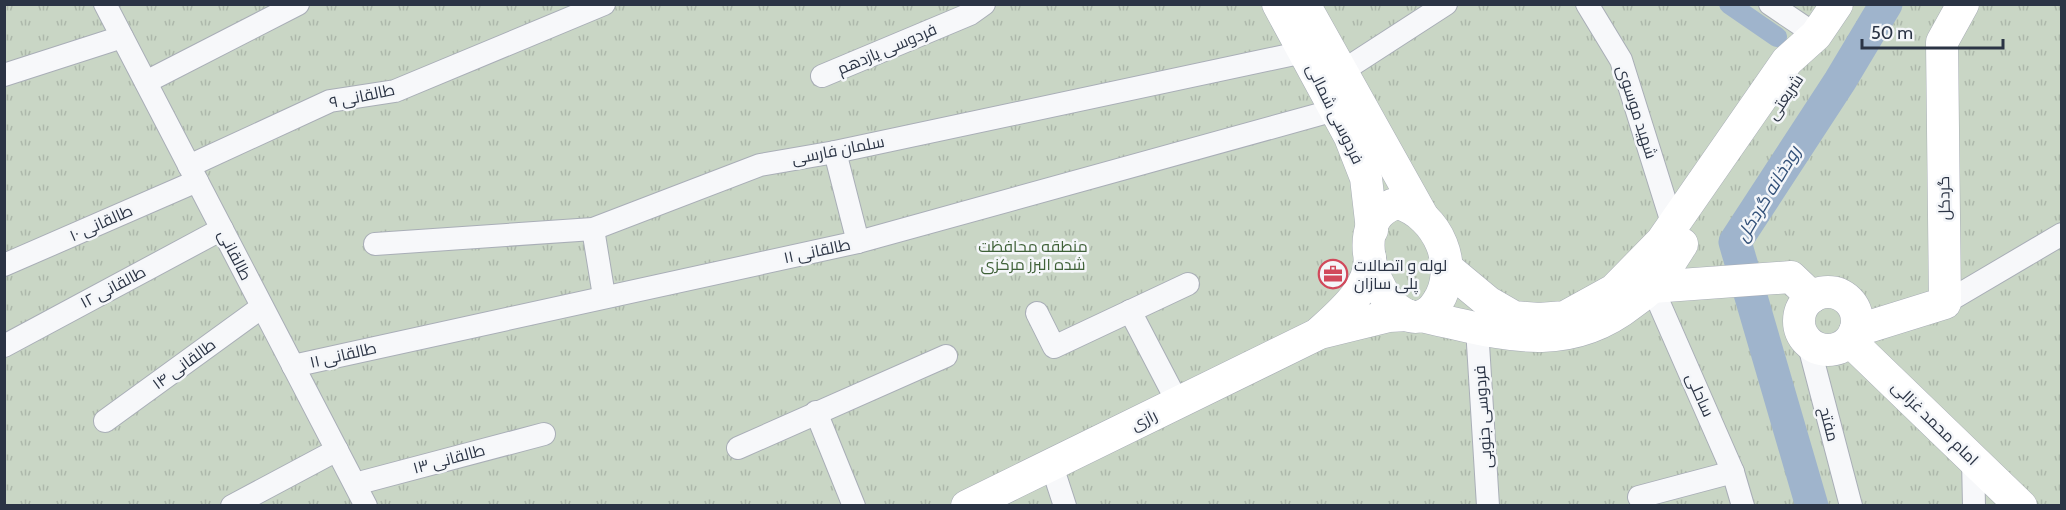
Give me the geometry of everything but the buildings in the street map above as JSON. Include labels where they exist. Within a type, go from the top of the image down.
[{"type":"street","name":"طالقانی","points":[[105,4],[366,506]]},
{"type":"street","points":[[146,82],[298,4]]},
{"type":"street","name":"طالقانی ۹","points":[[193,173],[330,101],[394,91],[604,4]]},
{"type":"street","name":"فردوسی یازدهم","points":[[822,76],[970,14],[984,4]]},
{"type":"street","name":"فردوسی شمالی","points":[[1278,4],[1350,137],[1366,178],[1371,238]]},
{"type":"street","name":"فردوسی شمالی","points":[[1305,4],[1423,217]]},
{"type":"street","points":[[1341,72],[1446,4]]},
{"type":"street","name":"شهید موسوی","points":[[1587,4],[1621,60],[1673,226]]},
{"type":"street","points":[[1770,4],[1816,35],[1837,4]]},
{"type":"street","name":"گردکل","points":[[1945,303],[1942,42],[1964,4]]},
{"type":"street","name":"شریعتی","points":[[1447,268],[1488,302],[1514,317],[1539,320],[1565,317],[1614,290],[1644,262],[1673,226],[1787,61],[1816,35]]},
{"type":"street","name":"شریعتی","points":[[1414,315],[1515,336],[1546,337],[1581,332],[1611,319],[1652,287],[1803,72],[1816,35]]},
{"type":"street","points":[[4,75],[122,37]]},
{"type":"street","name":"سلمان فارسی","points":[[375,244],[593,229],[760,165],[835,152],[1304,52]]},
{"type":"street","name":"طالقانی ۱۱","points":[[293,366],[858,242],[1335,110]]},
{"type":"street","points":[[835,152],[858,242]]},
{"type":"street","name":"طالقانی ۱۰","points":[[4,265],[193,173]]},
{"type":"street","points":[[1398,203],[1412,207],[1434,230],[1442,245],[1447,268],[1443,295],[1435,307],[1414,315],[1381,317],[1320,333],[1348,305],[1370,274],[1371,238],[1387,206],[1398,203]]},
{"type":"street","name":"طالقانی ۱۲","points":[[4,346],[222,229]]},
{"type":"street","points":[[593,229],[604,297]]},
{"type":"street","points":[[1802,287],[1800,314],[1802,333],[1808,342],[1825,350],[1834,350],[1852,336],[1945,303],[2061,234]]},
{"type":"street","points":[[1371,238],[1375,281],[1383,296],[1414,315]]},
{"type":"street","points":[[1037,313],[1054,347],[1188,284]]},
{"type":"street","points":[[1652,287],[1802,287],[1843,296],[1856,312],[1852,336]]},
{"type":"street","name":"ساحلی","points":[[1652,287],[1733,472],[1743,506]]},
{"type":"street","name":"طالقانی ۱۴","points":[[105,421],[262,307]]},
{"type":"street","points":[[1130,311],[1178,403]]},
{"type":"street","name":"فردوسی جنوبی","points":[[1477,328],[1488,506]]},
{"type":"street","name":"رازی","points":[[968,505],[1052,466],[1320,333]]},
{"type":"street","name":"امام محمد غزالی","points":[[1852,336],[2021,506]]},
{"type":"street","name":"مفتح","points":[[1808,342],[1851,506]]},
{"type":"street","points":[[738,448],[946,356]]},
{"type":"street","points":[[816,412],[854,506]]},
{"type":"street","name":"طالقانی ۱۳","points":[[355,484],[544,434]]},
{"type":"street","points":[[245,503],[337,450]]},
{"type":"street","points":[[1973,459],[1974,506]]},
{"type":"street","points":[[1052,466],[1065,506]]},
{"type":"street","points":[[1639,497],[1733,472]]},
{"type":"green space","name":"منطقه محافظت شده البرز مرکزی","points":[[5,5],[2061,5],[2061,505],[5,505]]},
{"type":"waterway","points":[[1729,4],[1777,37]]},
{"type":"waterway","name":"رودخانه گردکل","points":[[1812,506],[1735,242],[1840,81],[1886,4]]},
{"type":"place","name":"لوله و اتصالات پلی سازان","points":[[1333,274]]}]
